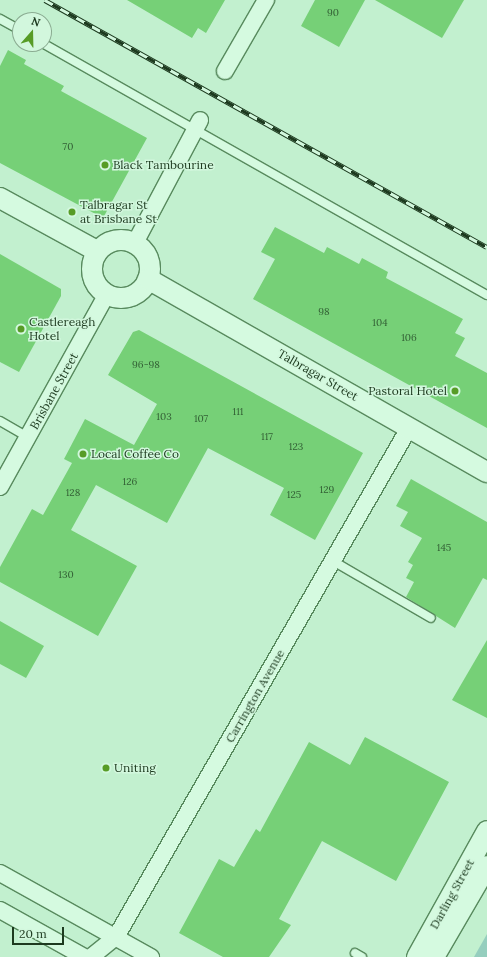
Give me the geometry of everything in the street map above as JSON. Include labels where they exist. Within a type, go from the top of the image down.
[{"type":"street","points":[[225,71],[266,0]]},
{"type":"street","points":[[135,243],[198,125]]},
{"type":"street","points":[[0,198],[97,251]]},
{"type":"street","points":[[110,241],[135,243],[148,258],[148,279],[131,296],[107,294],[99,288],[91,270],[97,251],[110,241]]},
{"type":"street","name":"Talbragar Street","points":[[148,279],[487,472]]},
{"type":"street","name":"Brisbane Street","points":[[0,487],[107,294]]},
{"type":"street","name":"Carrington Avenue","points":[[91,957],[116,937],[410,428]]},
{"type":"street","name":"Darling Street","points":[[417,957],[487,831]]},
{"type":"street","name":"Darling Street","points":[[434,957],[487,866]]},
{"type":"street","points":[[0,873],[151,957]]},
{"type":"street","points":[[0,910],[84,957]]},
{"type":"lane","points":[[0,19],[12,26]]},
{"type":"lane","points":[[52,48],[198,125],[487,295]]},
{"type":"lane","points":[[0,421],[28,437]]},
{"type":"lane","points":[[333,561],[431,618]]},
{"type":"shaded area","points":[[487,934],[487,957],[474,957]]},
{"type":"building","points":[[127,0],[225,0],[206,33],[198,28],[192,38]]},
{"type":"building","points":[[315,0],[365,0],[339,47],[301,26]]},
{"type":"building","points":[[375,0],[464,0],[442,38]]},
{"type":"building","points":[[8,50],[26,60],[24,64],[64,86],[61,91],[147,138],[103,218],[0,163],[0,66]]},
{"type":"building","points":[[275,227],[324,253],[327,247],[359,264],[362,258],[388,272],[386,278],[463,319],[455,333],[465,338],[455,356],[487,373],[487,428],[253,299],[275,259],[261,252]]},
{"type":"building","name":"Castlereagh Hotel","points":[[0,254],[61,289],[61,296],[19,372],[0,362]]},
{"type":"building","points":[[139,330],[363,453],[315,540],[270,515],[284,488],[208,448],[167,523],[96,485],[71,530],[137,566],[98,636],[0,582],[0,567],[32,509],[43,515],[72,463],[64,459],[85,419],[134,445],[157,404],[108,375],[133,332]]},
{"type":"building","points":[[411,479],[487,522],[487,580],[483,578],[455,628],[406,597],[414,582],[406,578],[413,565],[408,562],[422,538],[400,526],[408,512],[396,506]]},
{"type":"building","points":[[0,621],[44,646],[26,678],[0,664]]},
{"type":"building","points":[[487,640],[487,718],[452,700]]},
{"type":"building","points":[[365,737],[449,782],[396,881],[322,841],[279,919],[291,925],[269,957],[223,957],[179,933],[219,859],[234,867],[256,829],[260,832],[309,742],[350,765]]},
{"type":"railway","points":[[45,0],[487,247]]},
{"type":"place","name":"Black Tambourine","points":[[105,165]]},
{"type":"place","name":"Talbragar St at Brisbane St","points":[[72,212]]},
{"type":"place","name":"Castlereagh Hotel","points":[[21,329]]},
{"type":"place","name":"Pastoral Hotel","points":[[455,391]]},
{"type":"place","name":"Local Coffee Co","points":[[83,454]]},
{"type":"place","name":"Uniting","points":[[106,768]]}]
